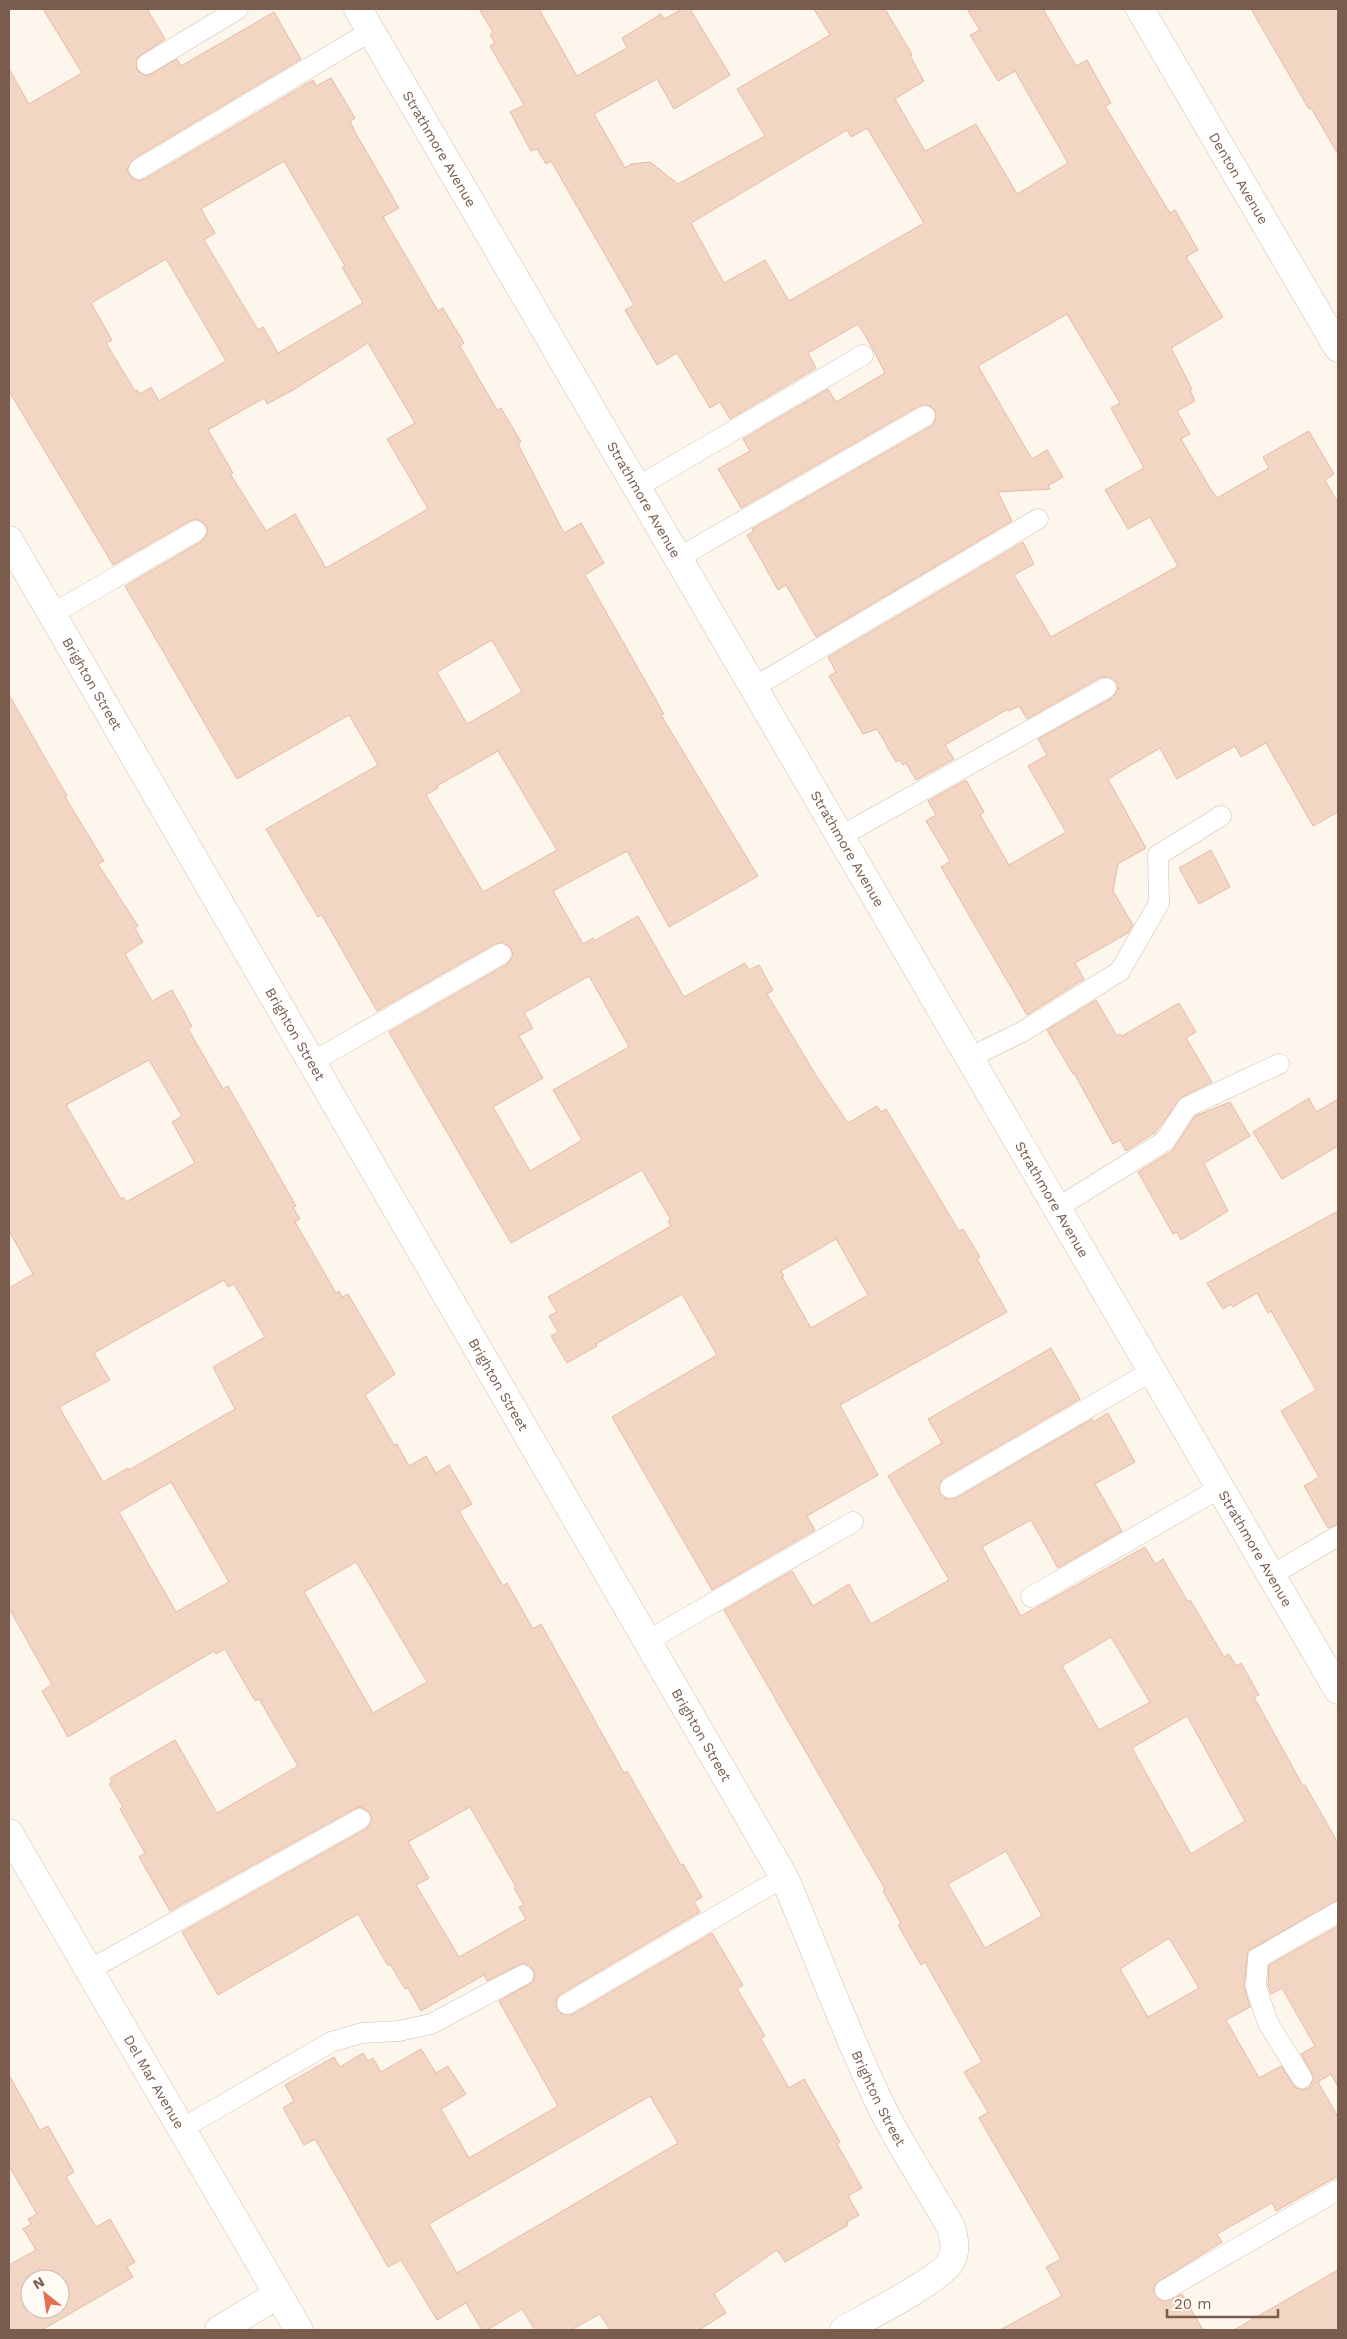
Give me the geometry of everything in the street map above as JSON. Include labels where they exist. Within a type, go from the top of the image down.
[{"type":"street","name":"Denton Avenue","points":[[1140,9],[1338,348]]},
{"type":"street","name":"Strathmore Avenue","points":[[365,20],[1220,1488],[1272,1575],[1334,1672]]},
{"type":"street","name":"Brighton Street","points":[[9,540],[784,1877],[816,1950],[846,2029],[884,2113],[951,2227],[955,2244],[951,2262],[934,2278],[844,2330]]},
{"type":"street","name":"Del Mar Avenue","points":[[9,1832],[299,2330]]},
{"type":"street","points":[[219,2330],[277,2295]]},
{"type":"lane","points":[[147,64],[238,9]]},
{"type":"lane","points":[[139,169],[365,20]]},
{"type":"lane","points":[[637,488],[863,355]]},
{"type":"lane","points":[[678,558],[925,416]]},
{"type":"lane","points":[[754,687],[1038,518]]},
{"type":"lane","points":[[52,614],[196,531]]},
{"type":"lane","points":[[841,836],[1106,688]]},
{"type":"lane","points":[[970,1058],[1022,1032],[1120,971],[1159,904],[1158,855],[1221,816]]},
{"type":"lane","points":[[312,1062],[502,954]]},
{"type":"lane","points":[[1058,1208],[1165,1141],[1187,1107],[1279,1064]]},
{"type":"lane","points":[[950,1488],[1152,1371]]},
{"type":"lane","points":[[1031,1597],[1220,1488]]},
{"type":"lane","points":[[647,1641],[853,1522]]},
{"type":"lane","points":[[1272,1575],[1338,1536]]},
{"type":"lane","points":[[90,1970],[360,1820]]},
{"type":"lane","points":[[567,2004],[784,1877]]},
{"type":"lane","points":[[1302,2078],[1268,2023],[1256,1987],[1258,1958],[1338,1912]]},
{"type":"lane","points":[[183,2128],[331,2042],[362,2034],[399,2032],[431,2024],[523,1975]]},
{"type":"lane","points":[[1165,2290],[1338,2190]]},
{"type":"building","points":[[43,9],[147,9],[165,39],[136,59],[137,70],[147,76],[177,59],[181,66],[274,12],[301,59],[133,159],[127,170],[133,179],[139,181],[313,80],[316,86],[331,78],[355,118],[350,121],[355,132],[399,208],[383,217],[438,311],[443,308],[464,343],[460,346],[497,410],[501,408],[521,442],[518,444],[564,533],[581,523],[604,563],[585,575],[664,714],[661,715],[758,876],[669,927],[627,851],[553,891],[583,944],[593,938],[594,941],[638,916],[684,997],[745,963],[749,970],[759,965],[773,990],[767,994],[817,1077],[848,1123],[877,1106],[881,1112],[886,1109],[959,1231],[963,1229],[980,1257],[977,1259],[1007,1312],[840,1405],[878,1475],[807,1516],[815,1530],[712,1590],[612,1417],[717,1355],[682,1294],[567,1363],[551,1336],[558,1332],[549,1316],[557,1312],[548,1297],[671,1226],[668,1221],[671,1220],[642,1170],[511,1243],[389,1032],[507,964],[513,955],[511,948],[502,942],[495,944],[377,1011],[322,915],[318,917],[266,829],[378,765],[349,715],[237,779],[125,586],[202,541],[208,532],[206,525],[196,519],[190,521],[113,565],[9,391],[9,69],[29,104],[82,73]],"holes":[[[284,161],[345,266],[342,267],[363,303],[278,353],[263,327],[258,330],[204,240],[215,233],[201,209]],[[166,259],[226,361],[159,401],[151,387],[140,394],[137,390],[135,391],[106,343],[112,340],[91,303]],[[368,343],[415,423],[387,439],[428,509],[326,568],[295,514],[266,531],[231,475],[233,473],[208,430],[264,398],[267,404]],[[492,640],[522,692],[467,724],[437,672]],[[498,751],[557,850],[483,892],[426,795],[438,788],[437,786]],[[589,976],[629,1047],[553,1090],[582,1140],[530,1171],[493,1107],[543,1078],[519,1036],[533,1028],[524,1013]],[[836,1239],[868,1295],[811,1328],[782,1277],[784,1276],[781,1271]]]},
{"type":"building","points":[[479,9],[539,9],[577,76],[627,48],[622,38],[661,14],[664,19],[682,9],[690,9],[730,75],[674,109],[657,79],[594,114],[625,168],[631,164],[650,162],[678,184],[765,136],[737,89],[830,35],[814,9],[885,9],[910,51],[912,55],[910,56],[924,81],[895,99],[925,151],[976,124],[1017,194],[1068,163],[1015,71],[998,81],[970,35],[980,30],[967,9],[1043,9],[1076,66],[1087,60],[1111,103],[1105,106],[1170,213],[1175,210],[1198,250],[1186,257],[1223,317],[1171,348],[1192,389],[1190,390],[1195,401],[1177,411],[1190,434],[1181,439],[1210,488],[1217,498],[1269,468],[1263,457],[1309,431],[1334,474],[1325,480],[1338,503],[1338,812],[1313,826],[1266,743],[1241,757],[1235,746],[1177,779],[1160,748],[1108,779],[1146,848],[1118,864],[1113,891],[1133,925],[1128,933],[1075,963],[1084,979],[1027,1015],[941,867],[950,861],[926,821],[936,815],[928,801],[966,780],[984,812],[980,815],[1009,865],[1066,832],[1028,766],[1047,755],[1038,739],[1112,698],[1118,689],[1117,683],[1112,678],[1101,677],[1027,719],[1019,706],[1009,711],[1008,709],[945,745],[954,759],[916,780],[906,763],[903,765],[900,760],[896,762],[877,729],[863,734],[829,676],[836,672],[828,657],[1023,542],[1034,564],[1014,575],[1051,637],[1178,566],[1150,517],[1128,529],[1105,490],[1144,468],[1111,408],[1120,403],[1067,314],[978,366],[1032,459],[1047,450],[1063,477],[1048,486],[1050,489],[998,492],[1012,521],[816,637],[786,585],[778,590],[747,535],[754,531],[752,529],[931,426],[935,422],[935,411],[930,406],[919,406],[741,508],[718,469],[750,451],[743,439],[828,389],[836,402],[885,373],[873,349],[858,324],[808,353],[816,368],[730,419],[720,402],[710,408],[677,353],[657,365],[625,310],[634,305],[551,161],[546,164],[537,149],[531,151],[510,112],[524,105],[490,46],[495,43],[490,35],[493,32]],"holes":[[[867,128],[924,223],[789,301],[765,260],[724,283],[691,223],[847,130],[851,137]]]},
{"type":"building","points":[[1251,9],[1338,9],[1338,154],[1311,108],[1309,109]]},
{"type":"building","points":[[9,695],[67,796],[65,797],[104,861],[98,864],[138,926],[135,928],[143,942],[125,954],[152,1001],[172,990],[192,1026],[188,1029],[223,1089],[228,1086],[296,1206],[293,1207],[300,1219],[295,1222],[336,1293],[339,1291],[342,1297],[348,1294],[395,1374],[365,1395],[394,1445],[397,1444],[409,1466],[426,1456],[436,1473],[449,1465],[472,1504],[459,1511],[503,1586],[507,1583],[533,1629],[541,1624],[624,1773],[627,1771],[681,1865],[683,1864],[702,1897],[694,1902],[700,1912],[561,1994],[556,1999],[557,2010],[562,2014],[573,2014],[712,1933],[743,1985],[737,1989],[765,2036],[761,2039],[789,2088],[804,2079],[840,2142],[837,2144],[862,2188],[848,2196],[859,2215],[847,2222],[848,2225],[785,2262],[777,2250],[714,2294],[726,2313],[699,2330],[610,2330],[600,2314],[571,2330],[535,2330],[522,2309],[487,2330],[482,2330],[466,2303],[437,2320],[401,2260],[388,2267],[315,2139],[304,2145],[283,2108],[294,2101],[285,2085],[334,2057],[340,2067],[363,2053],[368,2061],[373,2058],[381,2072],[421,2049],[436,2073],[448,2066],[466,2094],[441,2109],[469,2158],[558,2106],[499,2001],[533,1982],[535,1975],[533,1969],[523,1963],[487,1981],[484,1975],[421,2011],[408,1988],[405,1989],[390,1964],[388,1966],[358,1914],[218,1995],[182,1932],[366,1829],[372,1820],[370,1813],[361,1807],[354,1809],[170,1911],[139,1857],[145,1853],[120,1809],[123,1807],[109,1784],[112,1782],[110,1778],[175,1740],[217,1813],[298,1766],[259,1699],[255,1701],[225,1649],[216,1654],[214,1651],[68,1737],[42,1691],[52,1685],[9,1608],[9,1288],[33,1274],[9,1231]],"holes":[[[149,1060],[182,1116],[172,1122],[195,1163],[126,1202],[123,1197],[121,1199],[66,1105]],[[224,1280],[228,1287],[234,1284],[265,1337],[213,1367],[235,1409],[129,1470],[128,1468],[103,1482],[59,1407],[110,1380],[94,1353]],[[171,1482],[229,1582],[176,1612],[119,1512]],[[356,1562],[427,1682],[373,1713],[304,1592]],[[470,1807],[516,1887],[514,1888],[524,1905],[519,1907],[526,1919],[459,1957],[416,1885],[429,1878],[408,1842]],[[650,2096],[678,2143],[457,2273],[429,2224]]]},
{"type":"building","points":[[1211,850],[1230,887],[1199,904],[1179,868]]},
{"type":"building","points":[[1096,1000],[1117,1036],[1120,1034],[1122,1036],[1179,1003],[1196,1032],[1186,1038],[1212,1082],[1182,1097],[1156,1132],[1126,1151],[1120,1140],[1113,1144],[1074,1073],[1047,1030]]},
{"type":"building","points":[[1309,1098],[1316,1112],[1338,1099],[1338,1146],[1282,1179],[1253,1132]]},
{"type":"building","points":[[1230,1102],[1250,1136],[1204,1163],[1228,1211],[1181,1240],[1177,1232],[1173,1234],[1138,1172],[1172,1151],[1195,1116]]},
{"type":"building","points":[[1338,1211],[1338,1524],[1328,1528],[1304,1486],[1319,1477],[1281,1411],[1316,1390],[1271,1311],[1268,1313],[1257,1293],[1233,1307],[1231,1304],[1223,1309],[1207,1283]]},
{"type":"building","points":[[1051,1348],[1080,1399],[944,1478],[940,1483],[940,1494],[945,1498],[956,1498],[1092,1419],[1093,1422],[1108,1413],[1135,1462],[1095,1484],[1122,1531],[1058,1568],[1031,1520],[982,1547],[1021,1616],[1145,1547],[1155,1564],[1163,1559],[1224,1657],[1229,1654],[1236,1666],[1241,1663],[1259,1695],[1254,1697],[1303,1786],[1305,1785],[1338,1843],[1338,1900],[1248,1951],[1244,1986],[1250,2007],[1226,2020],[1259,2078],[1281,2066],[1296,2088],[1302,2090],[1309,2088],[1314,2077],[1301,2054],[1315,2046],[1282,1988],[1271,1994],[1268,1985],[1269,1965],[1338,1926],[1338,2087],[1331,2074],[1318,2082],[1338,2117],[1338,2176],[1276,2211],[1272,2203],[1217,2234],[1222,2242],[1155,2284],[1153,2290],[1160,2300],[1170,2300],[1182,2294],[1203,2330],[1000,2330],[1062,2296],[1046,2267],[1061,2259],[979,2118],[988,2112],[964,2072],[982,2062],[925,1962],[921,1965],[898,1925],[901,1923],[883,1891],[885,1889],[724,1610],[792,1571],[813,1606],[849,1584],[871,1624],[949,1580],[888,1476],[942,1443],[928,1419]],"holes":[[[1111,1637],[1150,1702],[1099,1730],[1062,1666]],[[1187,1716],[1245,1821],[1191,1854],[1132,1748]],[[1006,1851],[1042,1916],[985,1948],[948,1884]],[[1169,1938],[1199,1988],[1148,2017],[1120,1969]]]},
{"type":"building","points":[[9,2075],[40,2130],[48,2126],[74,2172],[66,2177],[96,2227],[110,2219],[135,2262],[127,2267],[133,2277],[70,2314],[70,2269],[20,2269],[20,2319],[61,2319],[42,2330],[9,2330],[9,2265],[36,2250],[23,2229],[31,2224],[28,2219],[37,2214],[9,2166]]},
{"type":"building","points":[[1338,2270],[1338,2330],[1234,2330]]}]
